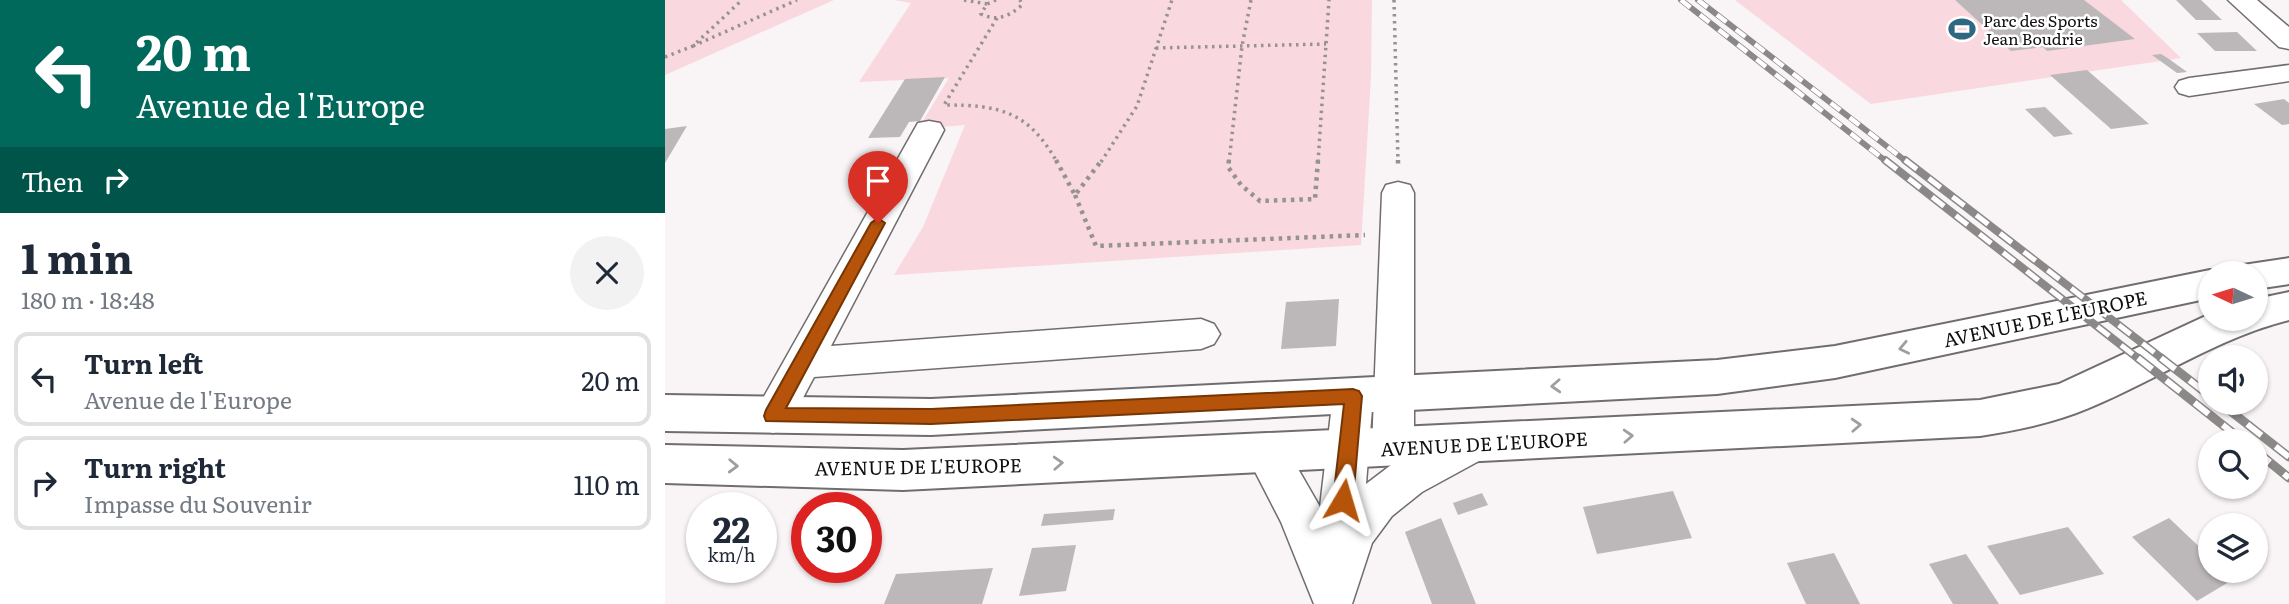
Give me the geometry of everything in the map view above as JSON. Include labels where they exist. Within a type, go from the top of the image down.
[{"type":"main road","points":[[2268,274],[2289,271]]},
{"type":"main road","name":"AVENUE DE L'EUROPE","points":[[665,413],[931,417],[1671,380],[1798,368],[2198,286]]},
{"type":"main road","points":[[2268,311],[2289,306]]},
{"type":"main road","name":"AVENUE DE L'EUROPE","points":[[665,464],[904,470],[1980,418],[2031,410],[2074,396],[2213,331]]},
{"type":"street","points":[[2241,0],[2289,41]]},
{"type":"street","points":[[773,416],[929,130]]},
{"type":"street","points":[[1393,448],[1398,194]]},
{"type":"street","points":[[801,363],[1201,334]]},
{"type":"street","points":[[1334,599],[1353,396]]},
{"type":"street","points":[[1334,599],[1355,532],[1375,504],[1406,478],[1473,443]]},
{"type":"street","points":[[1267,454],[1286,483],[1312,535],[1334,599]]},
{"type":"lane","points":[[2189,87],[2289,74]]},
{"type":"path","points":[[693,46],[742,0]]},
{"type":"path","points":[[665,57],[797,0]]},
{"type":"path","points":[[964,0],[987,4],[996,0]]},
{"type":"path","points":[[987,4],[981,14],[987,18],[997,18],[1013,14],[1022,5],[1020,0]]},
{"type":"path","points":[[1075,195],[1108,153],[1137,106],[1172,0]]},
{"type":"path","points":[[1251,0],[1242,46],[1229,167],[1241,185],[1260,201],[1315,199],[1329,0]]},
{"type":"path","points":[[1394,0],[1398,194]]},
{"type":"path","points":[[997,18],[944,105],[990,106],[1016,114],[1043,136],[1075,195],[1096,246],[1397,236]]},
{"type":"path","points":[[1156,48],[1326,44]]},
{"type":"shaded area","points":[[665,0],[834,0],[665,75]]},
{"type":"shaded area","points":[[894,0],[1372,0],[1371,77],[1361,245],[894,275],[923,227],[965,125],[918,129],[949,78],[859,82],[911,3]]},
{"type":"shaded area","name":"Parc des Sports Jean Boudrie","points":[[1735,0],[2121,0],[2181,58],[1871,104]]},
{"type":"building","points":[[1955,0],[2084,0],[2135,39],[2047,51],[2043,47],[2011,51]]},
{"type":"building","points":[[2176,0],[2201,0],[2222,20],[2196,20]]},
{"type":"building","points":[[2237,32],[2257,51],[2215,51],[2197,33]]},
{"type":"building","points":[[2161,54],[2187,72],[2177,73],[2152,55]]},
{"type":"building","points":[[2087,70],[2149,124],[2111,129],[2050,75]]},
{"type":"building","points":[[945,77],[920,121],[909,122],[900,137],[868,138],[905,79]]},
{"type":"building","points":[[2284,99],[2289,103],[2289,124],[2282,125],[2254,104]]},
{"type":"building","points":[[2045,107],[2073,134],[2054,137],[2025,109]]},
{"type":"building","points":[[687,126],[665,163],[665,129]]},
{"type":"building","points":[[1339,299],[1336,346],[1281,349],[1286,302]]},
{"type":"building","points":[[1673,491],[1692,538],[1597,554],[1583,507]]},
{"type":"building","points":[[1482,493],[1488,505],[1458,515],[1453,503]]},
{"type":"building","points":[[1115,509],[1113,520],[1041,526],[1044,514]]},
{"type":"building","points":[[1441,518],[1476,604],[1432,604],[1405,532]]},
{"type":"building","points":[[2169,518],[2198,546],[2198,583],[2227,583],[2197,601],[2132,537]]},
{"type":"building","points":[[2068,527],[2104,574],[2020,595],[1987,546]]},
{"type":"building","points":[[1076,545],[1066,591],[1019,596],[1032,548]]},
{"type":"building","points":[[1834,553],[1860,604],[1806,604],[1787,563]]},
{"type":"building","points":[[1966,554],[1999,604],[1953,604],[1929,564]]},
{"type":"building","points":[[993,568],[982,604],[884,604],[896,574]]},
{"type":"railway","points":[[1681,0],[1887,162]]},
{"type":"railway","points":[[1698,0],[1907,162]]},
{"type":"railway","points":[[1885,160],[2140,360]]},
{"type":"railway","points":[[1905,160],[2164,360]]},
{"type":"railway","points":[[2138,358],[2228,429]]},
{"type":"railway","points":[[2161,358],[2198,387]]},
{"type":"railway","points":[[2236,415],[2289,457]]},
{"type":"railway","points":[[2268,461],[2289,478]]},
{"type":"place","name":"Parc des Sports Jean Boudrie","points":[[1962,29]]},
{"type":"route","points":[[878,223],[773,416],[931,417],[1210,401],[1353,396],[1343,500]]}]
